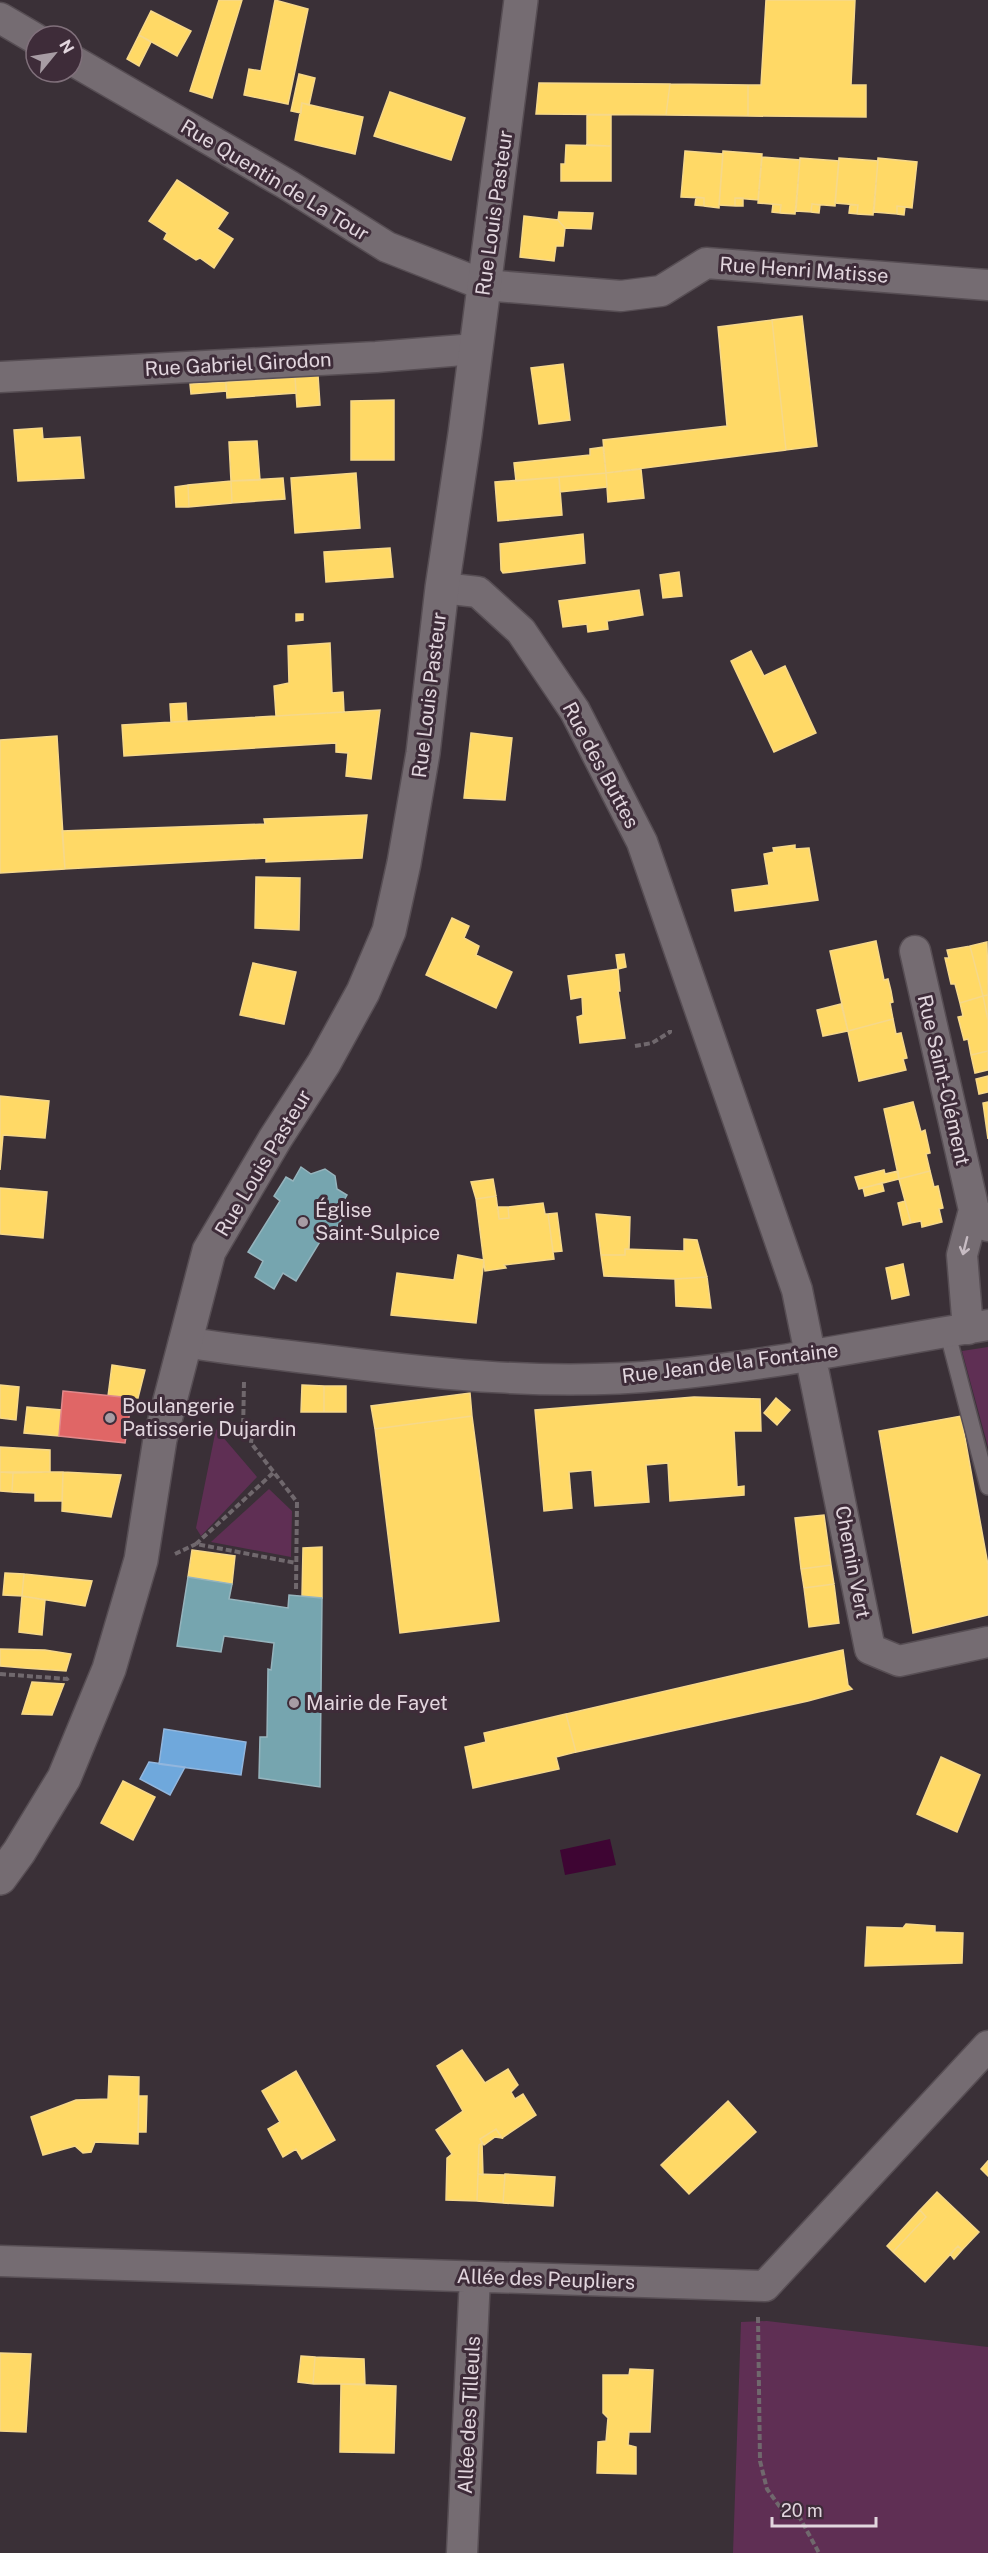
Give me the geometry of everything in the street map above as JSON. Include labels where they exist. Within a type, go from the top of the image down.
[{"type":"main road","name":"Rue Louis Pasteur","points":[[0,1878],[20,1852],[64,1778],[109,1669],[141,1560],[160,1439],[209,1251],[275,1139],[324,1063],[363,993],[389,931],[423,753],[442,588],[465,434],[521,0]]},
{"type":"street","points":[[0,18],[24,32]]},
{"type":"street","name":"Rue Quentin de La Tour","points":[[84,67],[288,185],[387,247],[484,285]]},
{"type":"street","name":"Rue Henri Matisse","points":[[484,285],[621,297],[661,291],[706,263],[988,285]]},
{"type":"street","name":"Rue Gabriel Girodon","points":[[0,377],[376,357],[475,349]]},
{"type":"street","name":"Rue des Buttes","points":[[442,588],[478,592],[521,631],[575,711],[642,842],[796,1290],[809,1356]]},
{"type":"street","name":"Rue Saint-Clément","points":[[915,951],[981,1218],[962,1255],[968,1328]]},
{"type":"street","name":"Rue Jean de la Fontaine","points":[[184,1342],[245,1352],[420,1372],[528,1381],[665,1376],[809,1356],[968,1328]]},
{"type":"street","name":"Chemin Vert","points":[[809,1356],[829,1443],[870,1649],[899,1661],[988,1642]]},
{"type":"street","points":[[757,2286],[765,2286],[988,2046]]},
{"type":"street","name":"Allée des Peupliers","points":[[0,2261],[757,2286]]},
{"type":"street","name":"Allée des Tilleuls","points":[[462,2553],[475,2277]]},
{"type":"lane","points":[[968,1328],[988,1487]]},
{"type":"path","points":[[635,1046],[652,1043],[670,1032],[670,1024]]},
{"type":"path","points":[[245,1352],[243,1433],[252,1434],[251,1443],[297,1502],[296,1590]]},
{"type":"path","points":[[273,1473],[196,1544],[297,1563]]},
{"type":"path","points":[[0,1674],[67,1679],[87,1663],[109,1669]]},
{"type":"path","points":[[757,2286],[760,2461],[767,2488],[785,2514],[800,2518],[819,2553]]},
{"type":"shaded area","points":[[988,1347],[988,1447],[962,1351]]},
{"type":"shaded area","points":[[216,1429],[257,1477],[201,1536],[196,1528]]},
{"type":"shaded area","points":[[269,1489],[292,1511],[291,1557],[211,1542]]},
{"type":"shaded area","points":[[610,1839],[616,1865],[565,1875],[560,1850]]},
{"type":"shaded area","points":[[767,2321],[988,2347],[988,2553],[733,2553],[741,2322]]},
{"type":"building: Logements","points":[[219,0],[242,0],[212,98],[190,91]]},
{"type":"building: Logements","points":[[275,0],[308,9],[288,104],[244,95],[249,69],[261,71]]},
{"type":"building: Logements","points":[[766,0],[855,0],[851,85],[866,85],[866,117],[748,116],[748,85],[761,85]]},
{"type":"building: Logements","points":[[151,11],[191,31],[177,56],[139,35]]},
{"type":"building: Logements","points":[[139,35],[151,42],[139,66],[127,59]]},
{"type":"building: Logements","points":[[299,74],[315,78],[309,105],[302,103],[301,113],[291,111]]},
{"type":"building: Logements","points":[[539,83],[670,84],[666,115],[536,114]]},
{"type":"building: Logements","points":[[670,84],[748,85],[748,116],[666,115]]},
{"type":"building: Logements","points":[[390,92],[465,118],[451,160],[374,136]]},
{"type":"building: Logements","points":[[302,103],[363,117],[355,154],[295,140]]},
{"type":"building: Logements","points":[[587,115],[611,115],[611,146],[587,145]]},
{"type":"building: Logements","points":[[566,145],[611,146],[611,181],[561,181],[561,164],[565,164]]},
{"type":"building: Logements","points":[[685,151],[723,154],[719,208],[704,206],[704,198],[681,197]]},
{"type":"building: Logements","points":[[723,151],[762,154],[758,200],[735,198],[735,206],[719,205]]},
{"type":"building: Logements","points":[[762,157],[800,160],[795,214],[780,213],[781,205],[758,203]]},
{"type":"building: Logements","points":[[800,158],[839,161],[835,206],[812,204],[811,212],[796,211]]},
{"type":"building: Logements","points":[[839,158],[878,161],[873,215],[857,214],[858,205],[835,203]]},
{"type":"building: Logements","points":[[878,158],[917,162],[912,208],[897,206],[897,214],[874,212]]},
{"type":"building: Logements","points":[[177,180],[228,213],[217,229],[233,239],[214,268],[200,258],[196,260],[164,239],[167,233],[149,221]]},
{"type":"building: Logements","points":[[696,197],[704,198],[704,206],[695,205]]},
{"type":"building: Logements","points":[[735,198],[743,198],[743,206],[735,206]]},
{"type":"building: Logements","points":[[773,204],[781,205],[780,213],[772,212]]},
{"type":"building: Logements","points":[[812,204],[820,205],[819,213],[811,212]]},
{"type":"building: Logements","points":[[850,205],[858,205],[857,214],[849,213]]},
{"type":"building: Logements","points":[[897,206],[905,207],[904,215],[897,214]]},
{"type":"building: Logements","points":[[559,212],[593,213],[591,229],[565,228],[558,220]]},
{"type":"building: Logements","points":[[524,216],[558,220],[565,228],[563,246],[556,246],[554,261],[520,257]]},
{"type":"building: Logements","points":[[802,316],[817,446],[786,450],[772,320]]},
{"type":"building: Logements","points":[[772,320],[786,450],[606,473],[603,440],[727,426],[718,327]]},
{"type":"building: Logements","points":[[563,364],[570,420],[539,424],[531,368]]},
{"type":"building: Logements","points":[[318,375],[320,405],[297,407],[295,377]]},
{"type":"building: Logements","points":[[295,377],[296,393],[227,398],[226,382]]},
{"type":"building: Logements","points":[[226,382],[226,391],[191,394],[190,384]]},
{"type":"building: Logements","points":[[394,400],[394,460],[351,460],[351,401]]},
{"type":"building: Logements","points":[[42,428],[43,439],[80,437],[84,478],[18,481],[14,430]]},
{"type":"building: Logements","points":[[257,441],[260,480],[231,481],[229,442]]},
{"type":"building: Logements","points":[[603,447],[606,473],[516,481],[514,463],[590,455],[590,449]]},
{"type":"building: Logements","points":[[641,469],[644,498],[608,502],[606,473]]},
{"type":"building: Logements","points":[[356,473],[360,528],[295,533],[291,478]]},
{"type":"building: Logements","points":[[606,473],[607,487],[560,492],[559,477]]},
{"type":"building: Logements","points":[[559,477],[562,515],[498,521],[495,482]]},
{"type":"building: Logements","points":[[283,478],[285,499],[232,503],[231,481]]},
{"type":"building: Logements","points":[[231,481],[232,503],[189,507],[188,485]]},
{"type":"building: Logements","points":[[188,485],[189,507],[176,507],[175,487]]},
{"type":"building: Logements","points":[[583,534],[585,563],[503,573],[501,570],[500,544]]},
{"type":"building: Logements","points":[[390,548],[393,577],[326,582],[324,552]]},
{"type":"building: Logements","points":[[679,572],[682,596],[663,598],[660,575]]},
{"type":"building: Logements","points":[[639,590],[643,615],[607,621],[608,629],[588,632],[587,624],[563,627],[559,601]]},
{"type":"building: Logements","points":[[296,614],[303,614],[303,620],[296,621]]},
{"type":"building: Logements","points":[[330,643],[332,693],[343,692],[344,712],[276,716],[274,686],[289,683],[288,646]]},
{"type":"building: Logements","points":[[751,651],[764,676],[785,666],[816,733],[774,752],[731,661]]},
{"type":"building: Logements","points":[[186,703],[187,721],[171,722],[170,704]]},
{"type":"building: Logements","points":[[380,710],[371,779],[346,776],[348,753],[336,752],[336,743],[124,756],[122,725]]},
{"type":"building: Logements","points":[[471,733],[512,738],[505,800],[464,798]]},
{"type":"building: Logements","points":[[57,736],[65,869],[0,873],[0,740]]},
{"type":"building: Logements","points":[[367,815],[362,858],[266,862],[266,858],[65,869],[62,831],[265,824],[264,819]]},
{"type":"building: Logements","points":[[795,845],[795,849],[809,848],[818,900],[735,911],[732,890],[769,885],[764,854],[774,852],[773,848]]},
{"type":"building: Logements","points":[[256,877],[300,878],[299,930],[255,928]]},
{"type":"building: Logements","points":[[452,918],[469,926],[464,938],[479,946],[476,955],[512,972],[496,1008],[426,975]]},
{"type":"building: Logements","points":[[876,941],[884,980],[888,979],[891,991],[893,1002],[890,1003],[893,1019],[848,1031],[830,951]]},
{"type":"building: Logements","points":[[987,942],[988,995],[983,996],[970,946]]},
{"type":"building: Logements","points":[[970,946],[983,996],[960,1003],[955,984],[951,984],[945,958],[949,958],[947,950]]},
{"type":"building: Logements","points":[[624,954],[626,967],[618,969],[616,955]]},
{"type":"building: Logements","points":[[253,963],[296,972],[284,1024],[240,1015]]},
{"type":"building: Logements","points":[[618,969],[620,991],[618,991],[625,1038],[580,1043],[577,1017],[583,1015],[582,997],[571,999],[568,976]]},
{"type":"building: Logements","points":[[988,995],[988,1020],[983,996]]},
{"type":"building: Logements","points":[[983,996],[988,1020],[988,1051],[971,1055],[968,1039],[964,1040],[958,1017],[963,1016],[960,1003]]},
{"type":"building: Logements","points":[[841,1004],[848,1031],[823,1036],[817,1010]]},
{"type":"building: Logements","points":[[893,1019],[896,1034],[901,1033],[907,1058],[903,1059],[906,1070],[859,1081],[848,1031]]},
{"type":"building: Logements","points":[[988,1051],[988,1070],[975,1073],[971,1055]]},
{"type":"building: Logements","points":[[988,1076],[988,1092],[979,1094],[976,1079]]},
{"type":"building: Logements","points":[[0,1096],[49,1101],[45,1138],[3,1135],[0,1170]]},
{"type":"building: Logements","points":[[913,1102],[921,1132],[925,1130],[930,1153],[926,1154],[930,1171],[899,1179],[884,1109]]},
{"type":"building: Logements","points":[[988,1102],[988,1139],[983,1103]]},
{"type":"building: Logements","points":[[884,1170],[885,1174],[898,1171],[899,1179],[859,1189],[855,1177]]},
{"type":"building: Logements","points":[[930,1171],[934,1187],[938,1186],[943,1208],[939,1209],[942,1222],[922,1227],[921,1221],[911,1223],[899,1179]]},
{"type":"building: Logements","points":[[493,1179],[496,1196],[476,1199],[471,1182]]},
{"type":"building: Logements","points":[[882,1183],[884,1191],[865,1196],[863,1188]]},
{"type":"building: Logements","points":[[0,1188],[47,1192],[43,1238],[0,1234]]},
{"type":"building: Logements","points":[[496,1196],[499,1219],[509,1218],[508,1207],[543,1203],[545,1214],[548,1214],[554,1259],[504,1265],[506,1268],[485,1271],[476,1199]]},
{"type":"building: Logements","points":[[905,1201],[911,1223],[903,1225],[898,1203]]},
{"type":"building: Logements","points":[[498,1207],[508,1207],[509,1218],[499,1219]]},
{"type":"building: Logements","points":[[557,1213],[562,1251],[553,1252],[548,1214]]},
{"type":"building: Logements","points":[[596,1214],[630,1217],[629,1249],[625,1249],[625,1255],[601,1255]]},
{"type":"building: Logements","points":[[684,1239],[697,1240],[707,1277],[675,1279],[604,1276],[601,1255],[625,1255],[625,1249],[684,1251]]},
{"type":"building: Logements","points":[[458,1255],[484,1260],[476,1323],[391,1315],[397,1273],[454,1280]]},
{"type":"building: Logements","points":[[903,1264],[909,1295],[892,1299],[886,1268]]},
{"type":"building: Logements","points":[[707,1277],[711,1308],[676,1306],[675,1279]]},
{"type":"building: Logements","points":[[112,1365],[145,1370],[138,1398],[108,1396]]},
{"type":"building: Logements","points":[[0,1385],[19,1387],[16,1420],[0,1418]]},
{"type":"building: Logements","points":[[302,1385],[324,1386],[324,1412],[301,1412]]},
{"type":"building: Logements","points":[[324,1386],[346,1386],[346,1412],[324,1412]]},
{"type":"building: Logements","points":[[470,1393],[472,1416],[375,1429],[371,1406]]},
{"type":"building: Logements","points":[[694,1397],[760,1399],[761,1431],[734,1431],[737,1487],[744,1486],[744,1495],[670,1501],[668,1463],[646,1465],[649,1502],[595,1506],[592,1470],[569,1472],[572,1508],[544,1511],[535,1410]]},
{"type":"building: Logements","points":[[776,1398],[790,1410],[777,1425],[764,1413]]},
{"type":"building: Logements","points":[[27,1407],[62,1410],[59,1436],[24,1433]]},
{"type":"building: Logements","points":[[472,1416],[499,1621],[400,1633],[375,1429]]},
{"type":"building: Logements","points":[[961,1416],[988,1565],[988,1615],[913,1633],[879,1431]]},
{"type":"building: Logements","points":[[0,1447],[50,1450],[50,1472],[0,1472]]},
{"type":"building: Logements","points":[[0,1472],[13,1473],[12,1492],[0,1491]]},
{"type":"building: Logements","points":[[63,1472],[62,1501],[35,1501],[35,1493],[12,1492],[13,1473]]},
{"type":"building: Logements","points":[[63,1472],[121,1475],[111,1517],[62,1511]]},
{"type":"building: Logements","points":[[824,1515],[831,1565],[801,1569],[795,1518]]},
{"type":"building: Logements","points":[[322,1547],[322,1598],[302,1596],[303,1548]]},
{"type":"building: Logements","points":[[192,1550],[235,1556],[232,1584],[188,1577]]},
{"type":"building: Logements","points":[[831,1565],[834,1584],[804,1588],[801,1569]]},
{"type":"building: Logements","points":[[5,1573],[24,1574],[22,1596],[3,1595]]},
{"type":"building: Logements","points":[[24,1574],[92,1581],[85,1606],[22,1596]]},
{"type":"building: Logements","points":[[834,1584],[839,1623],[809,1627],[804,1588]]},
{"type":"building: Logements","points":[[22,1596],[45,1600],[42,1635],[19,1632]]},
{"type":"building: Logements","points":[[0,1649],[45,1650],[71,1654],[66,1671],[0,1666]]},
{"type":"building: Logements","points":[[843,1650],[848,1685],[852,1689],[808,1701],[576,1752],[566,1714]]},
{"type":"building: Logements","points":[[32,1682],[64,1684],[52,1715],[22,1714]]},
{"type":"building: Logements","points":[[566,1714],[576,1752],[556,1757],[559,1769],[473,1788],[465,1747],[486,1742],[484,1733]]},
{"type":"building: Logements","points":[[941,1757],[980,1775],[957,1832],[917,1814]]},
{"type":"building: Logements","points":[[123,1781],[155,1797],[133,1840],[101,1823]]},
{"type":"building: Logements","points":[[906,1924],[935,1926],[935,1932],[963,1933],[962,1963],[865,1966],[867,1927],[903,1928]]},
{"type":"building: Logements","points":[[462,2050],[485,2083],[508,2069],[518,2085],[511,2092],[515,2099],[523,2094],[536,2115],[502,2138],[496,2129],[480,2139],[482,2143],[479,2145],[477,2201],[446,2200],[447,2158],[452,2154],[436,2130],[463,2111],[437,2066]]},
{"type":"building: Logements","points":[[296,2071],[335,2140],[302,2159],[296,2149],[283,2157],[268,2129],[280,2122],[262,2091]]},
{"type":"building: Logements","points":[[109,2076],[139,2077],[138,2144],[95,2142],[91,2152],[83,2153],[75,2146],[43,2155],[31,2117],[76,2100],[108,2099]]},
{"type":"building: Logements","points":[[139,2096],[147,2096],[146,2132],[138,2132]]},
{"type":"building: Logements","points":[[728,2101],[756,2132],[689,2194],[661,2165]]},
{"type":"building: Logements","points":[[496,2129],[502,2138],[495,2137],[484,2145],[480,2139]]},
{"type":"building: Logements","points":[[482,2143],[483,2175],[478,2174],[479,2145]]},
{"type":"building: Logements","points":[[988,2161],[988,2176],[981,2169]]},
{"type":"building: Logements","points":[[478,2174],[505,2175],[503,2203],[477,2201]]},
{"type":"building: Logements","points":[[505,2174],[555,2177],[553,2206],[503,2203]]},
{"type":"building: Logements","points":[[937,2192],[979,2232],[962,2250],[958,2246],[925,2282],[893,2252],[926,2217],[920,2210]]},
{"type":"building: Logements","points":[[920,2210],[926,2217],[893,2252],[887,2246]]},
{"type":"building: Logements","points":[[958,2246],[962,2250],[954,2259],[950,2254]]},
{"type":"building: Logements","points":[[0,2353],[31,2354],[26,2432],[0,2431]]},
{"type":"building: Logements","points":[[301,2356],[315,2357],[313,2384],[298,2382]]},
{"type":"building: Logements","points":[[315,2357],[364,2359],[365,2384],[313,2384]]},
{"type":"building: Logements","points":[[630,2369],[653,2370],[650,2432],[629,2432],[628,2445],[636,2447],[636,2474],[597,2473],[598,2442],[606,2441],[608,2418],[603,2413],[603,2375],[629,2375]]},
{"type":"building: Logements","points":[[341,2384],[396,2386],[394,2453],[340,2452]]},
{"type":"building: Commerces","points":[[63,1391],[132,1398],[125,1443],[59,1436]]},
{"type":"building: Écoles","points":[[164,1729],[246,1742],[241,1775],[159,1764]]},
{"type":"building: Écoles","points":[[149,1762],[185,1767],[170,1795],[140,1779]]},
{"type":"building: Public","name":"Église Saint-Sulpice","points":[[301,1167],[311,1174],[325,1169],[335,1176],[337,1189],[347,1195],[339,1209],[345,1213],[333,1234],[327,1230],[296,1281],[283,1273],[274,1289],[255,1277],[263,1261],[248,1252],[280,1201],[274,1196],[286,1177],[293,1181]]},
{"type":"building: Public","name":"Mairie de Fayet","points":[[188,1577],[232,1584],[229,1599],[288,1608],[289,1595],[322,1598],[320,1787],[259,1778],[260,1737],[267,1737],[268,1669],[271,1670],[274,1643],[224,1636],[221,1652],[177,1646]]},
{"type":"place","name":"Église Saint-Sulpice","points":[[303,1222]]},
{"type":"place","name":"Boulangerie Patisserie Dujardin","points":[[110,1418]]},
{"type":"place","name":"Mairie de Fayet","points":[[294,1703]]}]
